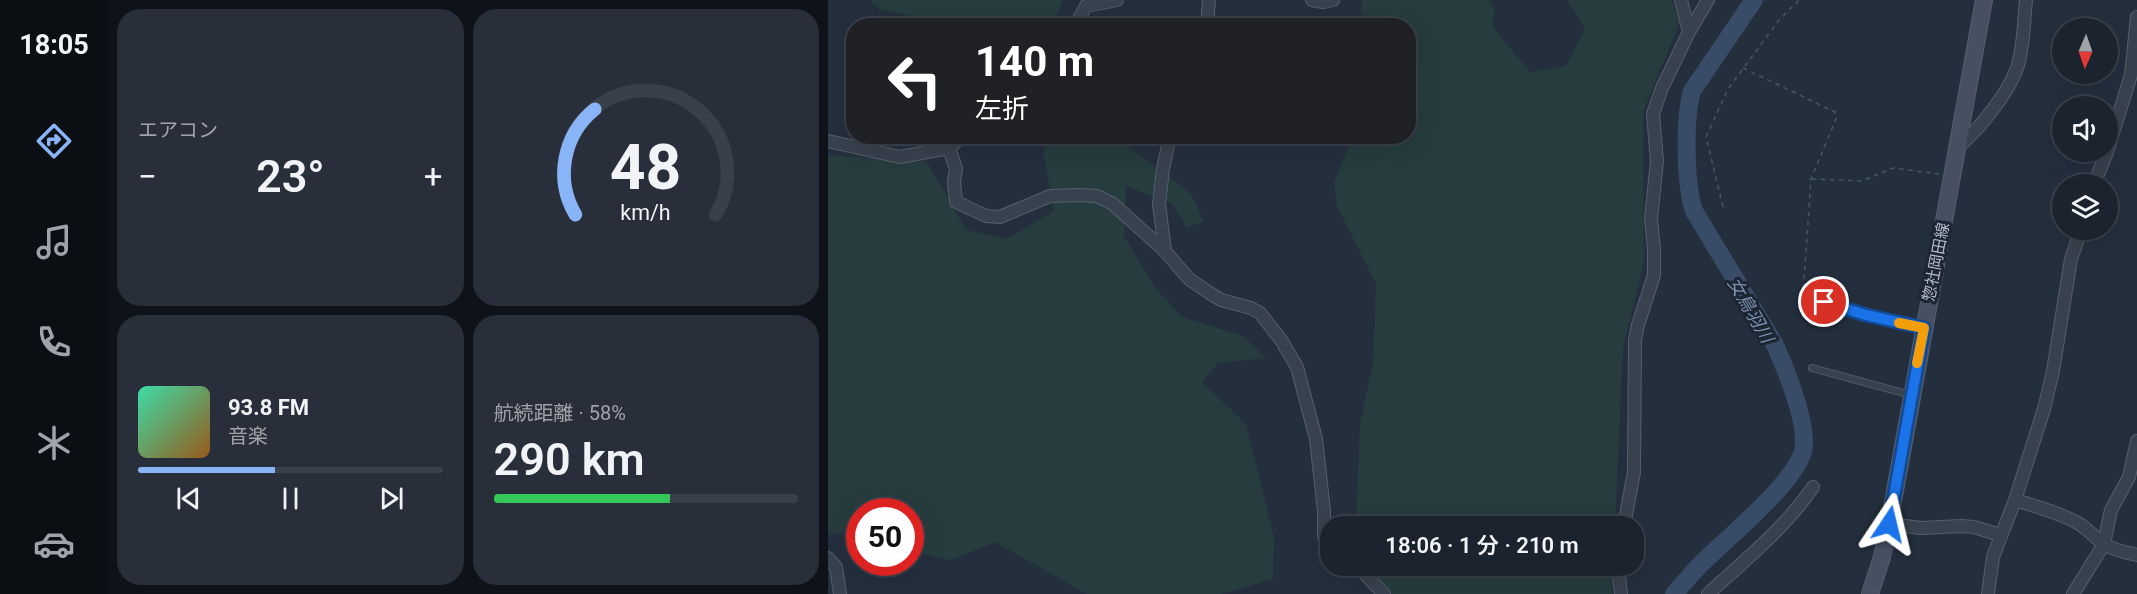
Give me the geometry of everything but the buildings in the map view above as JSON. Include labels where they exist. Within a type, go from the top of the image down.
[{"type":"main road","name":"惣社岡田線","points":[[1870,594],[1882,557],[1889,524],[1957,148],[1987,2]]},
{"type":"street","points":[[1079,18],[1086,6],[1117,0]]},
{"type":"street","points":[[1208,18],[1209,0]]},
{"type":"street","points":[[1312,0],[1323,2],[1333,0]]},
{"type":"street","points":[[1681,0],[1689,32]]},
{"type":"street","points":[[1626,516],[1634,472],[1635,340],[1654,275],[1651,218],[1657,161],[1653,114],[1662,88],[1689,32],[1708,0]]},
{"type":"street","points":[[1957,148],[1969,138],[2012,82],[2019,60],[2026,0]]},
{"type":"street","points":[[2118,120],[2134,76],[2137,17]]},
{"type":"street","points":[[828,141],[900,157],[949,148],[953,144]]},
{"type":"street","points":[[1165,251],[1159,204],[1168,144]]},
{"type":"street","points":[[949,148],[956,169],[954,181],[956,202],[986,216],[1000,216],[1050,196],[1097,196],[1113,204],[1165,251],[1189,279],[1221,300],[1251,308],[1260,313],[1297,367],[1316,439],[1324,516]]},
{"type":"street","points":[[1988,594],[1993,557],[2044,409],[2051,381],[2066,287],[2078,240]]},
{"type":"street","points":[[2073,594],[2104,544],[2111,510],[2129,477],[2137,441]]},
{"type":"street","points":[[1708,594],[1780,527],[1804,501],[1813,487]]},
{"type":"street","points":[[2014,500],[2079,523],[2104,544],[2115,550],[2137,555]]},
{"type":"street","points":[[1889,524],[1921,528],[1974,527],[2000,535]]},
{"type":"street","points":[[828,558],[836,567],[840,594]]},
{"type":"street","points":[[1367,576],[1384,594]]},
{"type":"street","points":[[1619,576],[1621,594]]},
{"type":"lane","points":[[1824,302],[1866,315],[1924,328]]},
{"type":"lane","points":[[1812,368],[1912,395]]},
{"type":"path","points":[[1723,207],[1706,137],[1728,89],[1780,19],[1799,0]]},
{"type":"path","points":[[1743,68],[1835,112],[1836,119],[1811,179],[1803,295],[1824,302]]},
{"type":"path","points":[[1811,179],[1862,181],[1893,168],[1952,176]]},
{"type":"green space","points":[[870,0],[1063,0],[1055,18],[925,18],[879,10]]},
{"type":"green space","points":[[1362,0],[1488,0],[1495,9],[1492,26],[1530,72],[1566,66],[1585,29],[1567,0],[1672,0],[1679,24],[1643,112],[1644,262],[1623,348],[1615,516],[1356,516],[1360,424],[1373,363],[1376,284],[1337,206],[1334,183],[1349,144],[1416,144],[1416,18],[1362,18]]},
{"type":"green space","points":[[1045,144],[1127,145],[1191,194],[1204,221],[1187,227],[1171,203],[1126,186],[1124,236],[1155,288],[1182,317],[1243,336],[1266,358],[1218,363],[1202,382],[1246,424],[1274,538],[1273,579],[1222,594],[1087,594],[995,542],[950,560],[924,555],[924,498],[846,498],[846,533],[828,535],[828,155],[927,162],[966,230],[1007,239],[1054,211],[1044,156]]},
{"type":"green space","points":[[1374,576],[1613,576],[1612,594],[1388,594]]},
{"type":"waterway","name":"女鳥羽川","points":[[1674,594],[1702,563],[1774,494],[1797,464],[1803,451],[1804,440],[1800,412],[1780,356],[1694,211],[1687,169],[1688,118],[1692,91],[1754,0]]},
{"type":"slow traffic","points":[[1899,323],[1924,328],[1917,363]]},
{"type":"route","points":[[1824,302],[1866,315],[1924,328],[1889,524]]}]
